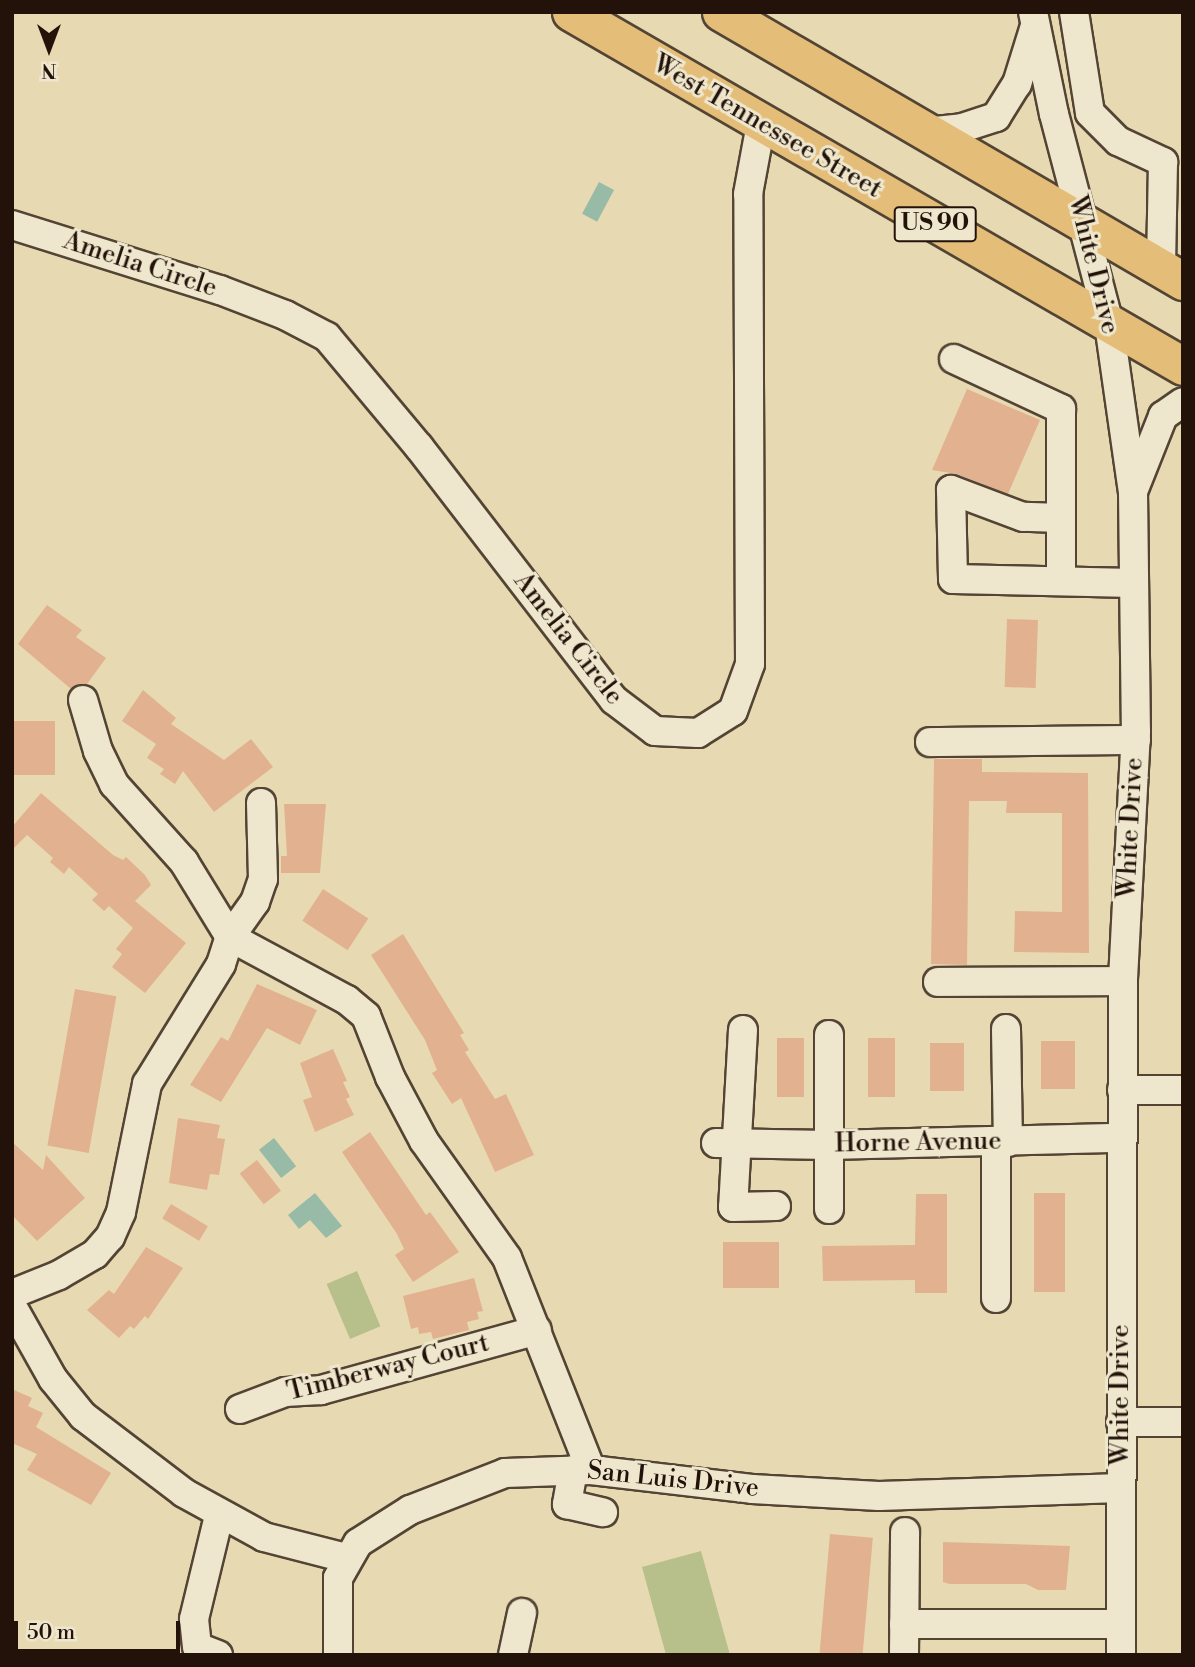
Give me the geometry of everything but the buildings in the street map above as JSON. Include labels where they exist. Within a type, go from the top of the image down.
[{"type":"main road","name":"West Tennessee Street","points":[[570,12],[1183,366]]},
{"type":"main road","name":"US 90","points":[[721,12],[1172,275]]},
{"type":"street","points":[[926,132],[962,128],[996,117],[1017,84],[1034,18],[1075,18],[1090,113],[1118,141],[1163,162],[1172,275]]},
{"type":"street","name":"White Drive","points":[[1034,18],[1052,102],[1109,324],[1133,492],[1136,740],[1123,981],[1121,1655]]},
{"type":"street","points":[[1052,102],[1088,104]]},
{"type":"street","name":"Amelia Circle","points":[[12,225],[220,290],[285,314],[327,337],[427,458],[614,701],[656,731],[698,733],[733,711],[750,664],[748,219],[753,153],[761,124]]},
{"type":"street","points":[[954,359],[1061,409],[1061,581]]},
{"type":"street","points":[[1133,492],[1163,416],[1183,402]]},
{"type":"street","points":[[1061,518],[1023,517],[951,490],[953,579],[1134,583]]},
{"type":"street","points":[[83,700],[98,751],[114,784],[184,862],[230,937],[347,1000],[366,1016],[404,1106],[507,1258],[537,1330],[582,1470],[567,1504],[603,1512]]},
{"type":"street","points":[[930,743],[1136,740]]},
{"type":"street","points":[[12,1294],[59,1276],[95,1254],[110,1237],[121,1212],[147,1084],[222,964],[230,937],[255,902],[263,879],[261,803]]},
{"type":"street","points":[[938,982],[1123,981]]},
{"type":"street","points":[[996,1298],[1006,1029]]},
{"type":"street","points":[[743,1030],[728,1143],[733,1207],[776,1206]]},
{"type":"street","points":[[829,1035],[829,1209]]},
{"type":"street","points":[[1122,1090],[1183,1090]]},
{"type":"street","name":"Horne Avenue","points":[[728,1143],[829,1145],[1121,1138]]},
{"type":"street","points":[[12,1306],[53,1380],[83,1416],[219,1516],[264,1537],[346,1558],[338,1578],[338,1655]]},
{"type":"street","name":"Timberway Court","points":[[240,1409],[285,1392],[321,1390],[537,1330]]},
{"type":"street","points":[[1121,1422],[1183,1422]]},
{"type":"street","name":"San Luis Drive","points":[[346,1558],[358,1544],[410,1510],[465,1485],[505,1473],[582,1470],[752,1489],[879,1496],[1121,1488]]},
{"type":"street","points":[[218,1655],[197,1647],[194,1619],[219,1516]]},
{"type":"street","points":[[904,1655],[905,1532]]},
{"type":"street","points":[[513,1655],[522,1613]]},
{"type":"street","points":[[904,1624],[1121,1624]]},
{"type":"shaded area","points":[[599,182],[614,190],[597,222],[582,214]]},
{"type":"shaded area","points":[[274,1138],[296,1166],[281,1178],[259,1150]]},
{"type":"shaded area","points":[[315,1193],[342,1226],[326,1238],[310,1220],[299,1229],[288,1215]]},
{"type":"shaded area","points":[[357,1271],[380,1326],[350,1339],[327,1284]]},
{"type":"shaded area","points":[[701,1551],[730,1655],[666,1655],[642,1567]]}]
